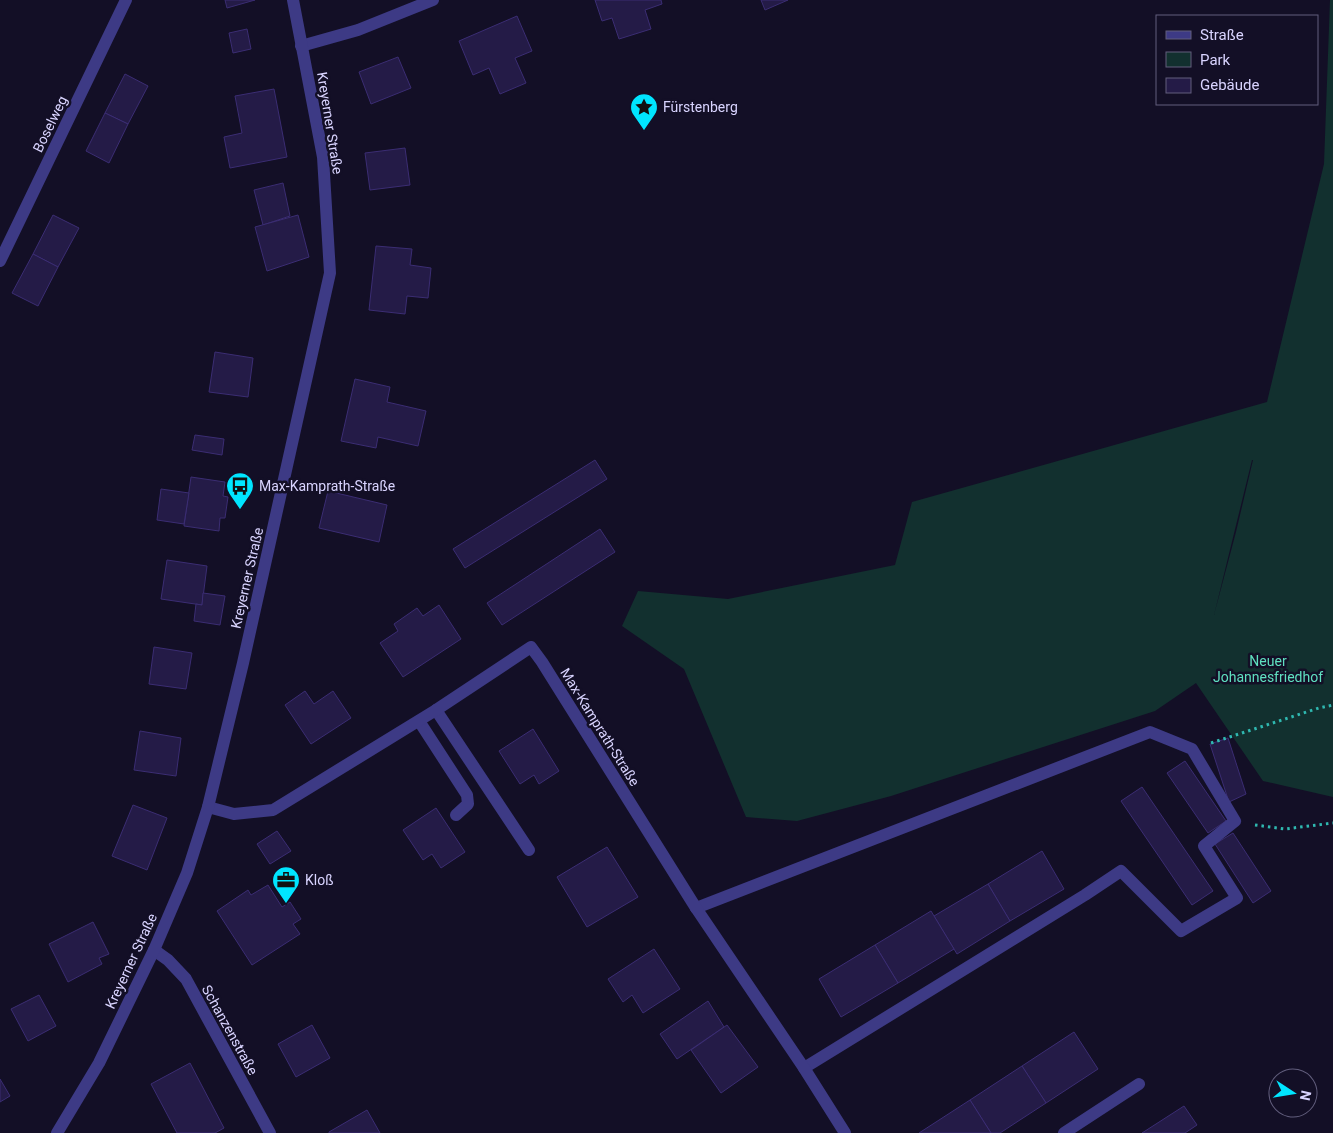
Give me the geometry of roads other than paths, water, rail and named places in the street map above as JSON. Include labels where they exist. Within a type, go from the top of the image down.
[{"type":"street","name":"Boselweg","points":[[0,261],[126,0]]},
{"type":"street","name":"Kreyerner Straße","points":[[57,1133],[99,1063],[154,950],[187,873],[208,807],[243,663],[330,273],[323,157],[293,0]]},
{"type":"street","points":[[301,46],[358,30],[433,0]]},
{"type":"street","name":"Max-Kamprath-Straße","points":[[208,807],[234,814],[273,810],[419,721],[531,648],[542,662],[696,908],[804,1068],[845,1133]]},
{"type":"street","points":[[436,710],[529,850]]},
{"type":"street","points":[[419,721],[467,795],[468,804],[456,815]]},
{"type":"street","points":[[696,908],[1150,732],[1192,749],[1235,821],[1204,846],[1237,898],[1181,931],[1121,872],[804,1068]]},
{"type":"street","name":"Schanzenstraße","points":[[154,950],[168,960],[186,979],[270,1133]]},
{"type":"street","points":[[1064,1133],[1139,1084]]},
{"type":"place","name":"Fürstenberg","points":[[644,131]]},
{"type":"place","name":"Max-Kamprath-Straße","points":[[240,510]]},
{"type":"place","name":"Kloß","points":[[286,904]]},
{"type":"park label","name":"Neuer Johannesfriedhof","points":[[1268,670]]}]
